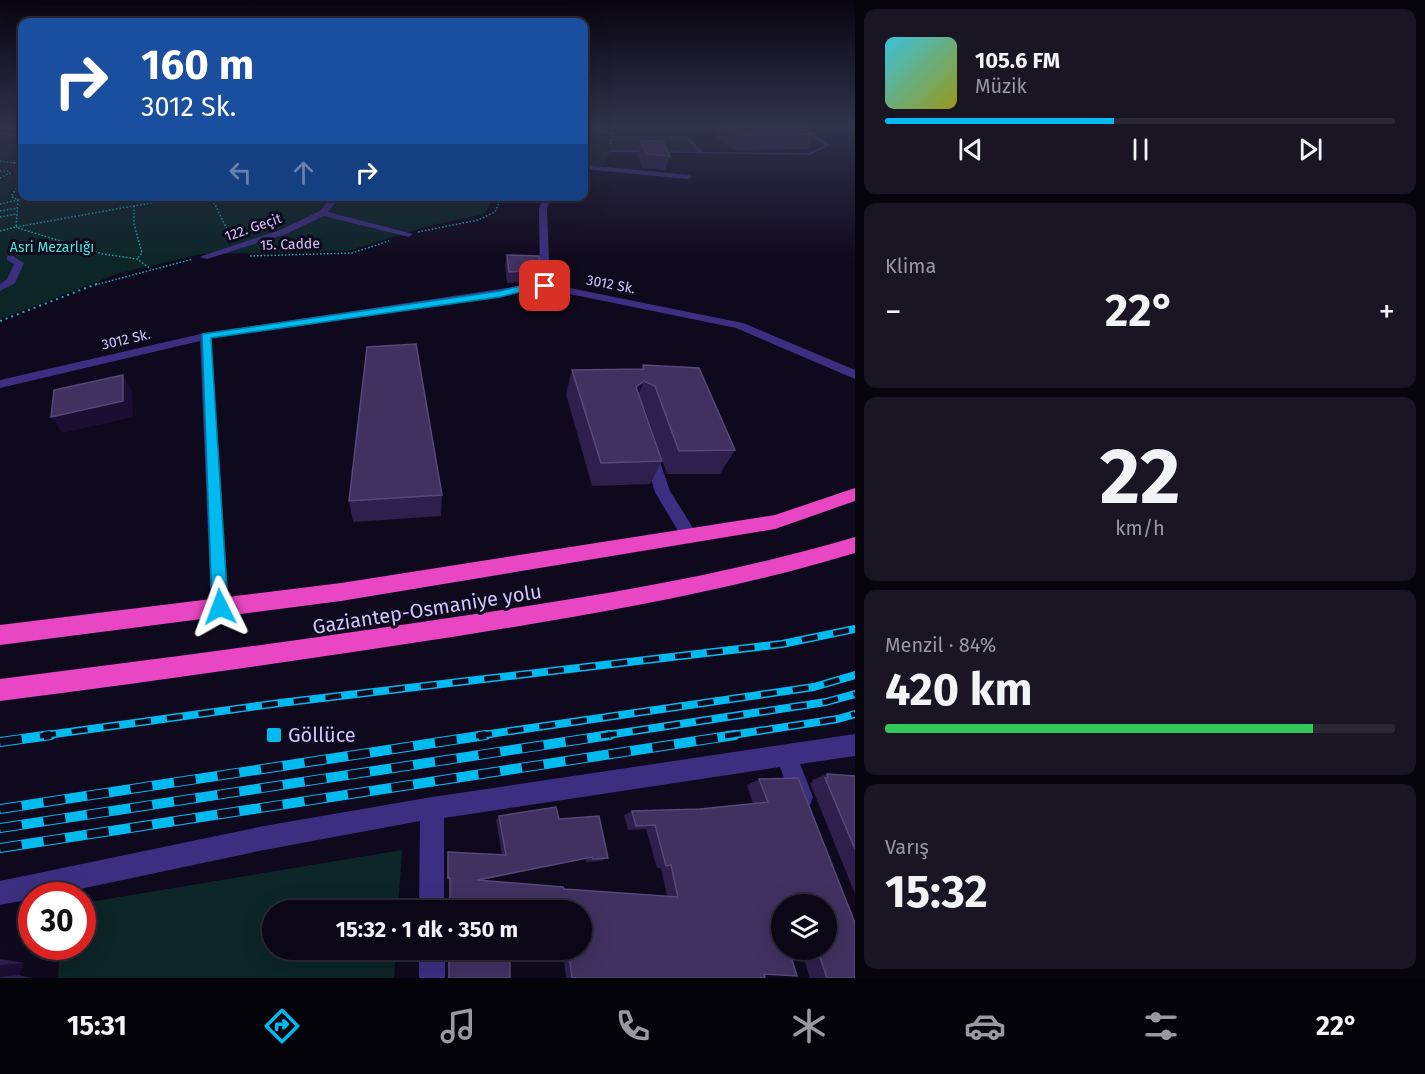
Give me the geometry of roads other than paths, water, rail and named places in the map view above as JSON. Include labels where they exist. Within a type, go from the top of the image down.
[{"type":"highway","name":"Gaziantep-Osmaniye yolu","points":[[0,635],[341,592],[775,522],[855,494]]},
{"type":"highway","name":"Gaziantep-Osmaniye yolu","points":[[0,690],[221,663],[589,607],[796,564],[855,545]]},
{"type":"street","points":[[606,170],[688,177]]},
{"type":"street","name":"122. Geçit","points":[[204,257],[283,232],[322,213],[333,201]]},
{"type":"street","points":[[545,201],[543,209],[545,286]]},
{"type":"street","points":[[322,213],[409,234]]},
{"type":"street","points":[[0,288],[11,281],[19,263],[10,258]]},
{"type":"street","name":"3012 Sk.","points":[[0,384],[205,336],[545,286],[739,325],[855,375]]},
{"type":"street","points":[[205,336],[220,607]]},
{"type":"street","points":[[646,441],[663,492],[690,536]]},
{"type":"street","points":[[0,893],[264,838],[432,808],[855,745]]},
{"type":"street","points":[[786,755],[812,821]]},
{"type":"street","points":[[432,808],[432,900]]},
{"type":"street","points":[[432,960],[432,978]]},
{"type":"railway","points":[[40,736],[280,703],[782,644],[855,629]]},
{"type":"railway","points":[[476,736],[814,687],[855,675]]},
{"type":"railway","points":[[601,736],[826,702],[855,694]]},
{"type":"railway","points":[[725,736],[838,719],[855,714]]},
{"type":"railway","points":[[0,742],[51,735]]},
{"type":"railway","points":[[0,809],[486,735]]},
{"type":"railway","points":[[0,828],[610,735]]},
{"type":"railway","points":[[0,848],[735,735]]},
{"type":"place","name":"Göllüce","points":[[274,735]]},
{"type":"park label","name":"Asri Mezarlığı","points":[[52,247]]}]
